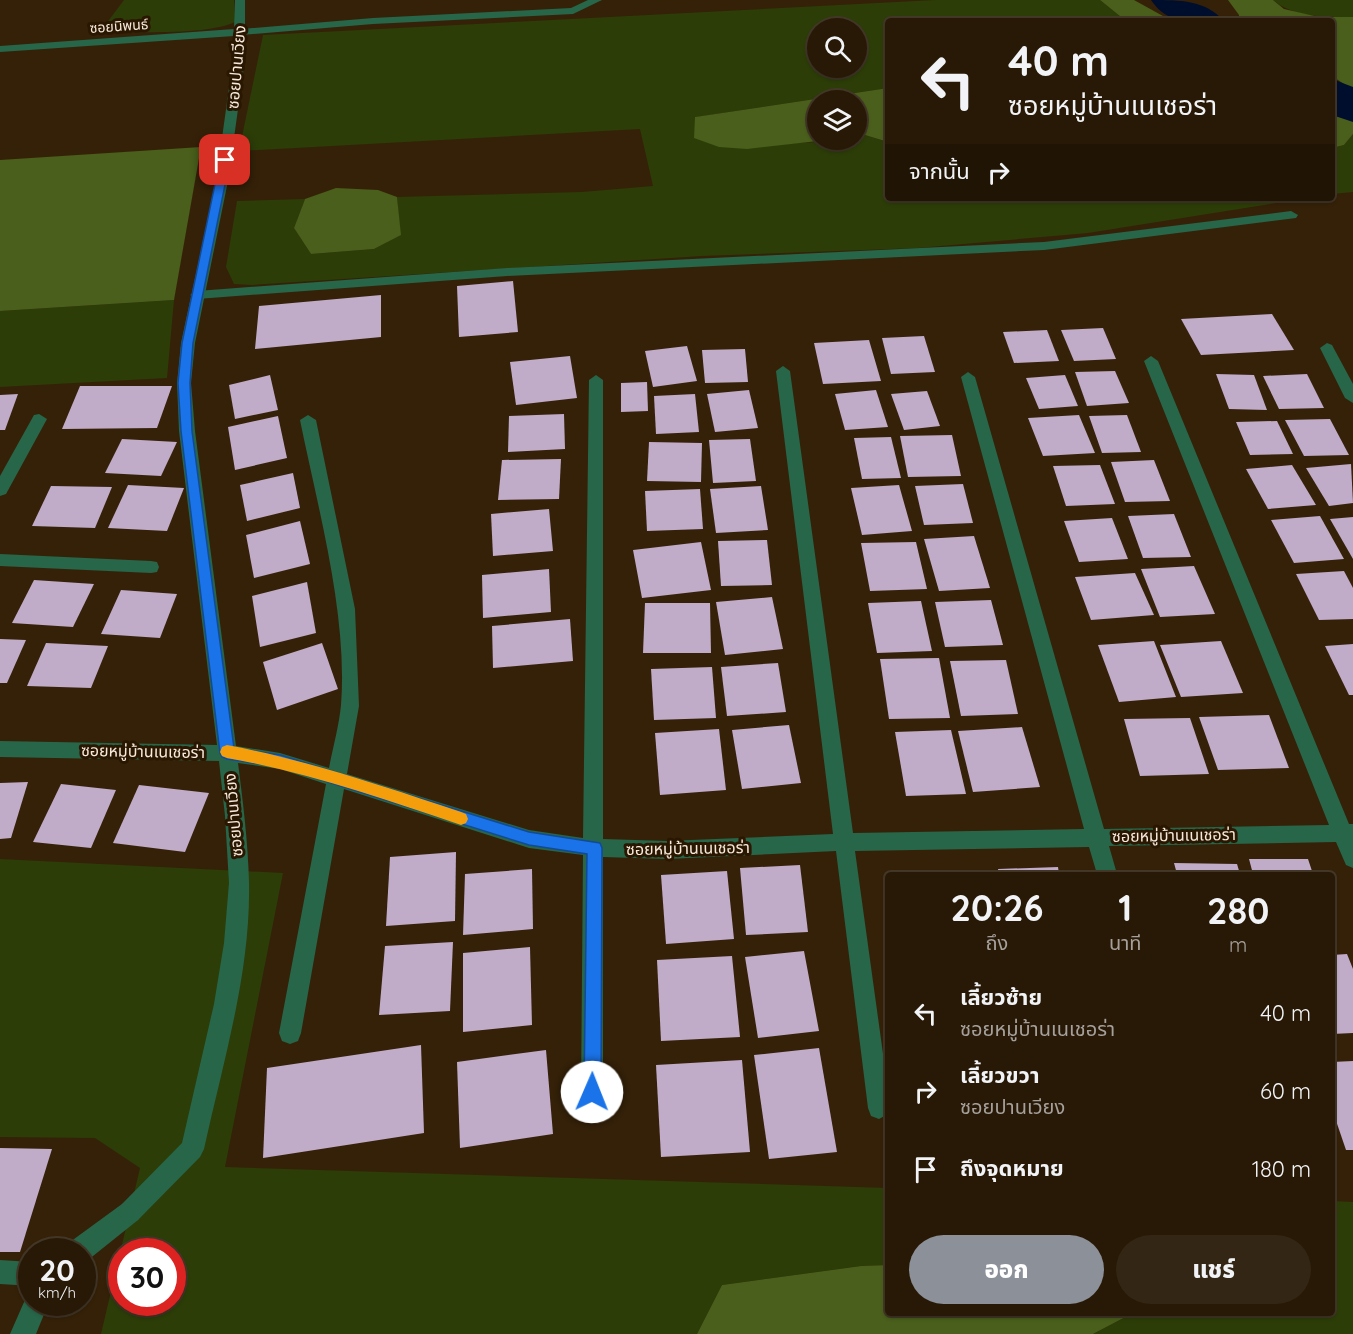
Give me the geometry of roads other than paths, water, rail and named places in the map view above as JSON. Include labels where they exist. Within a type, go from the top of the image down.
[{"type":"street","name":"ซอยปานเวียง","points":[[96,1239],[130,1212],[192,1149],[201,1119],[235,943],[238,883],[235,816],[187,431],[184,383],[188,343],[197,295],[222,181],[241,32],[240,0]]},
{"type":"street","name":"ซอยนิพนธ์","points":[[0,49],[373,21],[573,11],[597,0]]},
{"type":"street","points":[[197,295],[507,272],[1044,246],[1291,215]]},
{"type":"street","points":[[1326,348],[1353,398]]},
{"type":"street","points":[[1151,361],[1348,833],[1353,859]]},
{"type":"street","points":[[783,371],[879,1108]]},
{"type":"street","points":[[968,377],[1106,872]]},
{"type":"street","points":[[592,1092],[596,380]]},
{"type":"street","points":[[0,490],[39,419]]},
{"type":"street","points":[[290,1033],[350,706],[346,609],[308,420]]},
{"type":"street","points":[[0,560],[151,567]]},
{"type":"street","name":"ซอยหมู่บ้านเนเชอร่า","points":[[0,749],[227,753],[280,761],[529,839],[594,848],[667,850],[843,842],[1348,833]]},
{"type":"street","points":[[0,1272],[18,1273]]},
{"type":"street","points":[[23,1334],[31,1316]]},
{"type":"waterway","points":[[1172,0],[1199,18]]},
{"type":"waterway","points":[[1335,95],[1353,108]]}]
